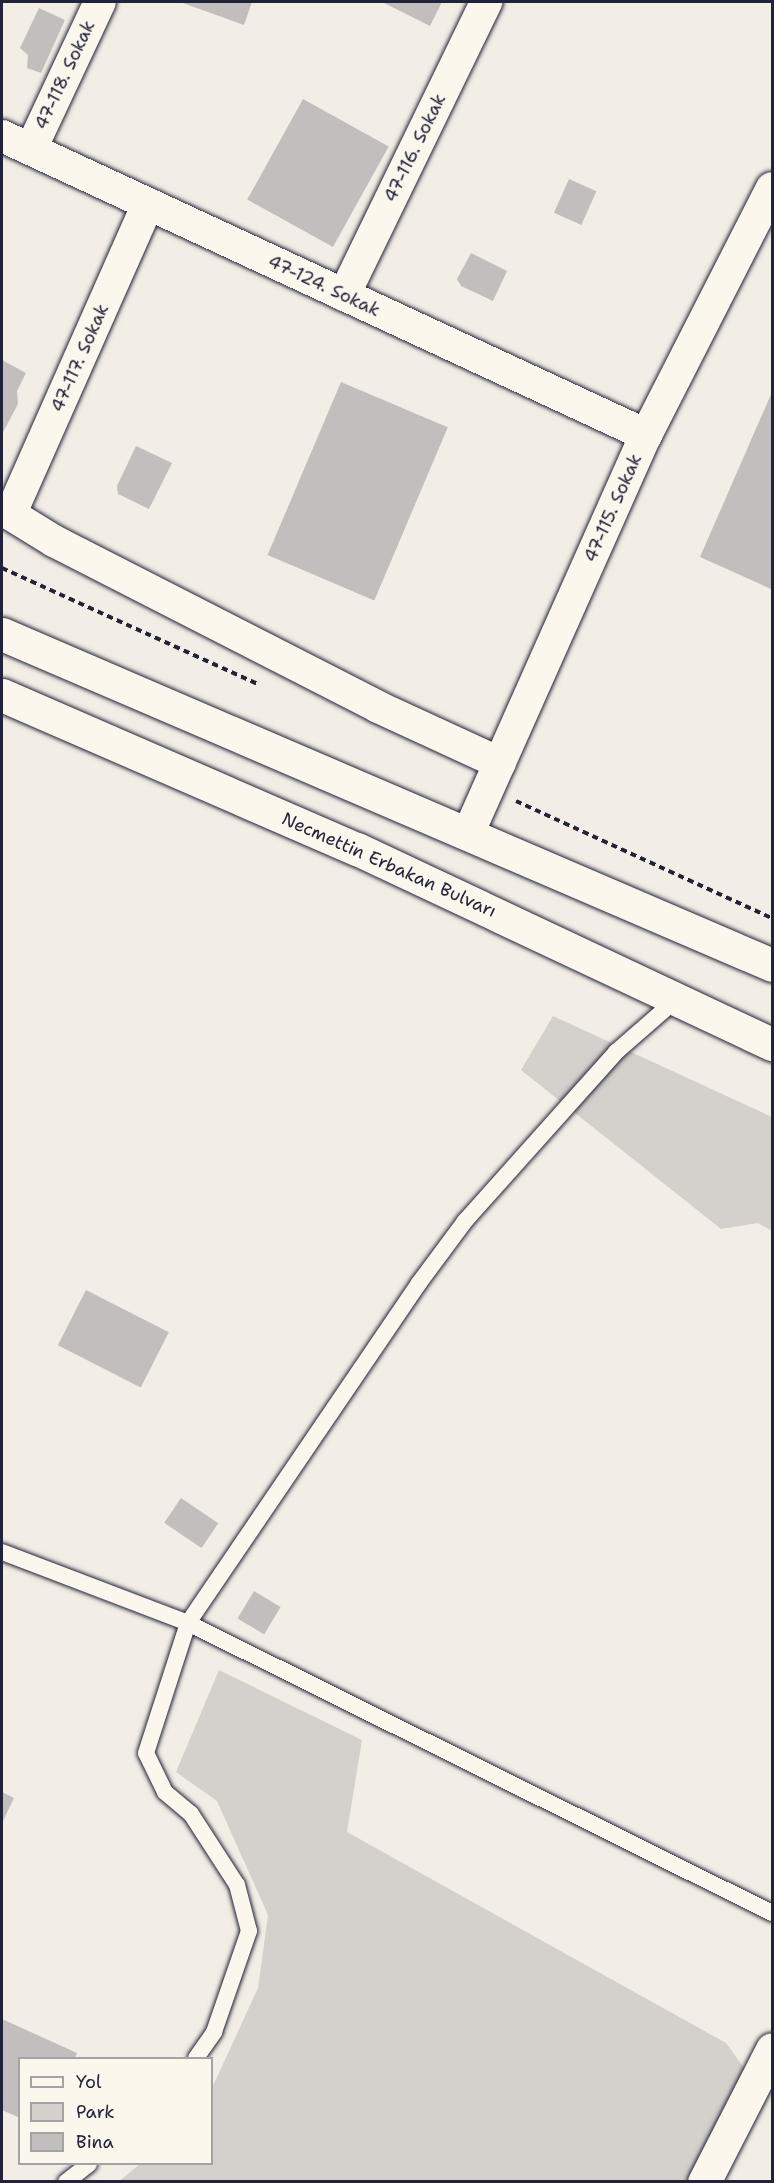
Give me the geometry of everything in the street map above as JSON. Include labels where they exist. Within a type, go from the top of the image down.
[{"type":"main road","points":[[2,634],[772,965]]},
{"type":"main road","name":"Necmettin Erbakan Bulvarı","points":[[2,695],[357,849],[679,998],[772,1044]]},
{"type":"main road","points":[[704,2181],[772,2049]]},
{"type":"street","name":"47-118. Sokak","points":[[31,149],[100,2]]},
{"type":"street","name":"47-116. Sokak","points":[[344,295],[486,2]]},
{"type":"street","name":"47-124. Sokak","points":[[2,136],[646,435]]},
{"type":"street","name":"47-115. Sokak","points":[[468,834],[646,435],[772,188]]},
{"type":"street","name":"47-117. Sokak","points":[[6,511],[148,204]]},
{"type":"street","points":[[6,511],[54,541],[378,707],[500,763]]},
{"type":"lane","points":[[197,2057],[214,2032],[249,1932],[237,1885],[190,1815],[165,1792],[146,1753],[188,1623],[419,1282],[465,1221],[616,1052],[679,998]]},
{"type":"lane","points":[[2,1552],[188,1623],[772,1913]]},
{"type":"lane","points":[[66,2181],[86,2165]]},
{"type":"green space","points":[[553,1016],[772,1117],[772,1231],[758,1223],[721,1229],[521,1070]]},
{"type":"green space","points":[[219,1670],[362,1740],[347,1832],[726,2043],[753,2080],[701,2181],[118,2182],[139,2165],[213,2165],[213,2086],[258,1988],[268,1915],[217,1801],[176,1772]]},
{"type":"building","points":[[180,2],[252,2],[244,25]]},
{"type":"building","points":[[382,2],[442,2],[430,26]]},
{"type":"building","points":[[39,8],[65,20],[41,73],[27,68],[28,55],[20,48]]},
{"type":"building","points":[[303,99],[389,147],[333,247],[247,200]]},
{"type":"building","points":[[569,179],[596,191],[581,225],[554,213]]},
{"type":"building","points":[[471,253],[507,271],[493,301],[461,286],[457,279]]},
{"type":"building","points":[[2,360],[26,373],[17,391],[18,404],[2,434]]},
{"type":"building","points":[[341,382],[448,427],[374,600],[268,555]]},
{"type":"building","points":[[772,392],[772,584],[771,589],[700,557]]},
{"type":"building","points":[[136,446],[172,463],[149,509],[118,494],[117,486]]},
{"type":"building","points":[[86,1290],[169,1332],[141,1387],[58,1345]]},
{"type":"building","points":[[181,1498],[218,1523],[202,1548],[164,1523]]},
{"type":"building","points":[[254,1591],[281,1607],[264,1634],[238,1618]]},
{"type":"building","points":[[2,1792],[14,1798],[2,1823]]},
{"type":"building","points":[[2,2019],[77,2053],[75,2057],[18,2057],[18,2117],[2,2110]]}]
